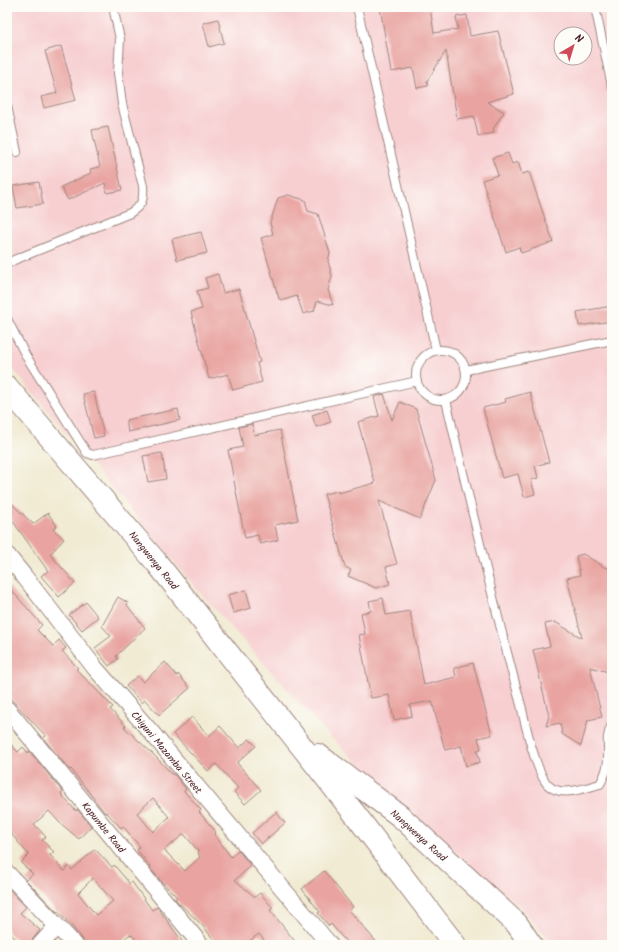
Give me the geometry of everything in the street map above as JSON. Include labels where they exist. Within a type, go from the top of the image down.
[{"type":"main road","name":"Nangwenya Road","points":[[7,387],[157,563],[455,945]]},
{"type":"main road","name":"Nangwenya Road","points":[[294,737],[400,816],[517,924],[532,945]]},
{"type":"street","name":"Chiyuni Mazamba Street","points":[[7,555],[95,668],[151,732],[330,945]]},
{"type":"street","name":"Kapumbe Road","points":[[7,709],[202,945]]},
{"type":"street","points":[[7,873],[74,945]]},
{"type":"street","points":[[40,945],[57,926]]},
{"type":"lane","points":[[7,264],[130,213],[141,204],[144,196],[143,186],[122,104],[118,73],[120,39],[113,7]]},
{"type":"lane","points":[[357,7],[436,350]]},
{"type":"lane","points":[[596,7],[612,86]]},
{"type":"lane","points":[[7,106],[17,152]]},
{"type":"lane","points":[[7,319],[26,356],[87,453],[93,455],[417,381]]},
{"type":"lane","points":[[466,370],[612,340]]},
{"type":"lane","points":[[436,350],[449,351],[460,358],[466,370],[465,383],[458,394],[446,400],[434,399],[423,392],[417,381],[417,367],[424,356],[436,350]]},
{"type":"lane","points":[[446,400],[502,635],[534,755],[548,785],[560,791],[571,792],[600,784],[608,760],[607,739],[612,724]]},
{"type":"shaded area","points":[[7,7],[612,7],[612,945],[554,945],[521,908],[405,809],[325,731],[195,587],[7,362]]},
{"type":"building","points":[[380,7],[430,7],[434,33],[458,29],[456,17],[467,15],[470,36],[498,31],[514,94],[487,102],[504,112],[493,129],[494,133],[478,136],[474,116],[457,119],[446,51],[427,81],[428,86],[417,88],[413,68],[391,72]]},
{"type":"building","points":[[218,19],[224,43],[209,47],[203,23]]},
{"type":"building","points":[[61,46],[76,100],[44,108],[41,97],[57,93],[45,51]]},
{"type":"building","points":[[108,127],[122,190],[107,193],[105,183],[68,200],[61,187],[91,173],[90,169],[100,167],[92,130]]},
{"type":"building","points":[[508,153],[512,164],[518,162],[522,174],[529,172],[553,242],[521,253],[519,247],[506,252],[482,180],[498,175],[492,158]]},
{"type":"building","points":[[39,182],[43,204],[17,208],[13,186]]},
{"type":"building","points":[[288,195],[305,200],[308,211],[318,214],[330,253],[328,261],[332,276],[328,290],[333,305],[317,301],[314,311],[303,314],[297,296],[284,300],[279,299],[261,238],[273,234],[270,223],[278,198]]},
{"type":"building","points":[[201,232],[207,253],[177,260],[172,239]]},
{"type":"building","points":[[218,274],[223,293],[239,289],[260,362],[257,363],[262,382],[233,390],[228,374],[209,379],[191,312],[202,309],[197,291],[208,288],[205,278]]},
{"type":"building","points":[[612,306],[612,321],[579,326],[577,312]]},
{"type":"building","points":[[94,392],[104,436],[94,438],[83,394]]},
{"type":"building","points":[[530,392],[549,462],[535,466],[538,478],[531,480],[535,494],[524,497],[518,474],[502,478],[483,408],[506,402],[505,399]]},
{"type":"building","points":[[384,394],[392,420],[400,402],[416,409],[436,480],[420,519],[379,501],[397,564],[386,567],[390,584],[376,588],[348,576],[351,570],[345,567],[324,494],[338,491],[338,493],[375,483],[358,422],[379,416],[374,397]]},
{"type":"building","points":[[178,409],[180,420],[128,432],[126,420]]},
{"type":"building","points":[[327,410],[331,422],[316,427],[312,415]]},
{"type":"building","points":[[252,424],[254,435],[280,430],[298,520],[275,525],[278,540],[260,544],[258,535],[245,538],[228,450],[243,447],[239,427]]},
{"type":"building","points":[[162,453],[166,479],[148,482],[143,456]]},
{"type":"building","points":[[7,499],[33,524],[48,513],[57,526],[53,529],[64,539],[50,554],[75,583],[59,597],[41,576],[48,571],[7,513]]},
{"type":"building","points":[[583,554],[606,568],[612,567],[612,673],[590,667],[602,717],[588,720],[581,746],[562,734],[560,723],[546,726],[549,716],[533,650],[550,646],[545,624],[555,622],[582,638],[567,578],[580,575],[576,556]]},
{"type":"building","points":[[7,585],[42,625],[37,630],[53,646],[59,640],[66,648],[62,651],[78,668],[76,669],[113,707],[110,709],[126,726],[124,727],[173,775],[174,774],[186,789],[184,791],[201,810],[199,812],[216,832],[214,834],[231,857],[238,850],[251,866],[235,880],[255,897],[260,893],[273,908],[270,910],[298,945],[268,945],[259,934],[244,945],[218,945],[203,926],[175,899],[177,897],[149,867],[150,866],[137,850],[140,847],[123,826],[121,828],[106,812],[105,813],[71,769],[70,770],[43,738],[46,736],[7,695]],"holes":[[[153,798],[169,817],[153,832],[137,813]],[[184,834],[199,852],[200,857],[185,871],[164,850]]]},
{"type":"building","points":[[246,590],[251,608],[233,613],[228,595]]},
{"type":"building","points":[[118,597],[128,603],[127,605],[145,628],[116,656],[118,659],[109,666],[95,648],[111,636],[102,626]]},
{"type":"building","points":[[383,598],[386,615],[410,611],[424,685],[456,677],[454,668],[473,663],[492,735],[478,738],[481,749],[477,750],[480,762],[466,766],[461,746],[445,750],[432,701],[410,705],[412,716],[394,720],[389,695],[371,698],[359,635],[365,634],[361,613],[371,611],[369,601]]},
{"type":"building","points":[[86,602],[98,617],[82,630],[69,615]]},
{"type":"building","points":[[165,662],[190,688],[159,715],[145,700],[142,703],[126,686],[137,676],[143,682]]},
{"type":"building","points":[[192,717],[209,736],[220,726],[239,748],[249,739],[256,746],[237,763],[261,790],[245,804],[234,792],[238,788],[216,764],[208,771],[173,734]]},
{"type":"building","points":[[7,740],[18,752],[23,747],[28,753],[29,751],[63,792],[61,794],[76,811],[77,809],[91,826],[79,839],[59,822],[49,811],[34,824],[46,837],[42,840],[54,852],[50,855],[64,871],[69,866],[72,870],[95,849],[112,867],[114,865],[130,884],[132,882],[152,910],[157,907],[185,945],[140,945],[130,934],[118,945],[84,945],[82,938],[58,911],[57,912],[26,880],[33,874],[21,863],[29,855],[7,829]],"holes":[[[93,878],[113,901],[96,915],[78,893]]]},
{"type":"building","points":[[276,812],[285,823],[261,844],[252,833]]},
{"type":"building","points":[[324,871],[353,907],[349,910],[379,945],[349,945],[331,924],[329,926],[318,913],[320,912],[302,889]]},
{"type":"building","points":[[7,887],[26,907],[20,913],[40,930],[33,939],[31,945],[23,945],[7,931]]}]
